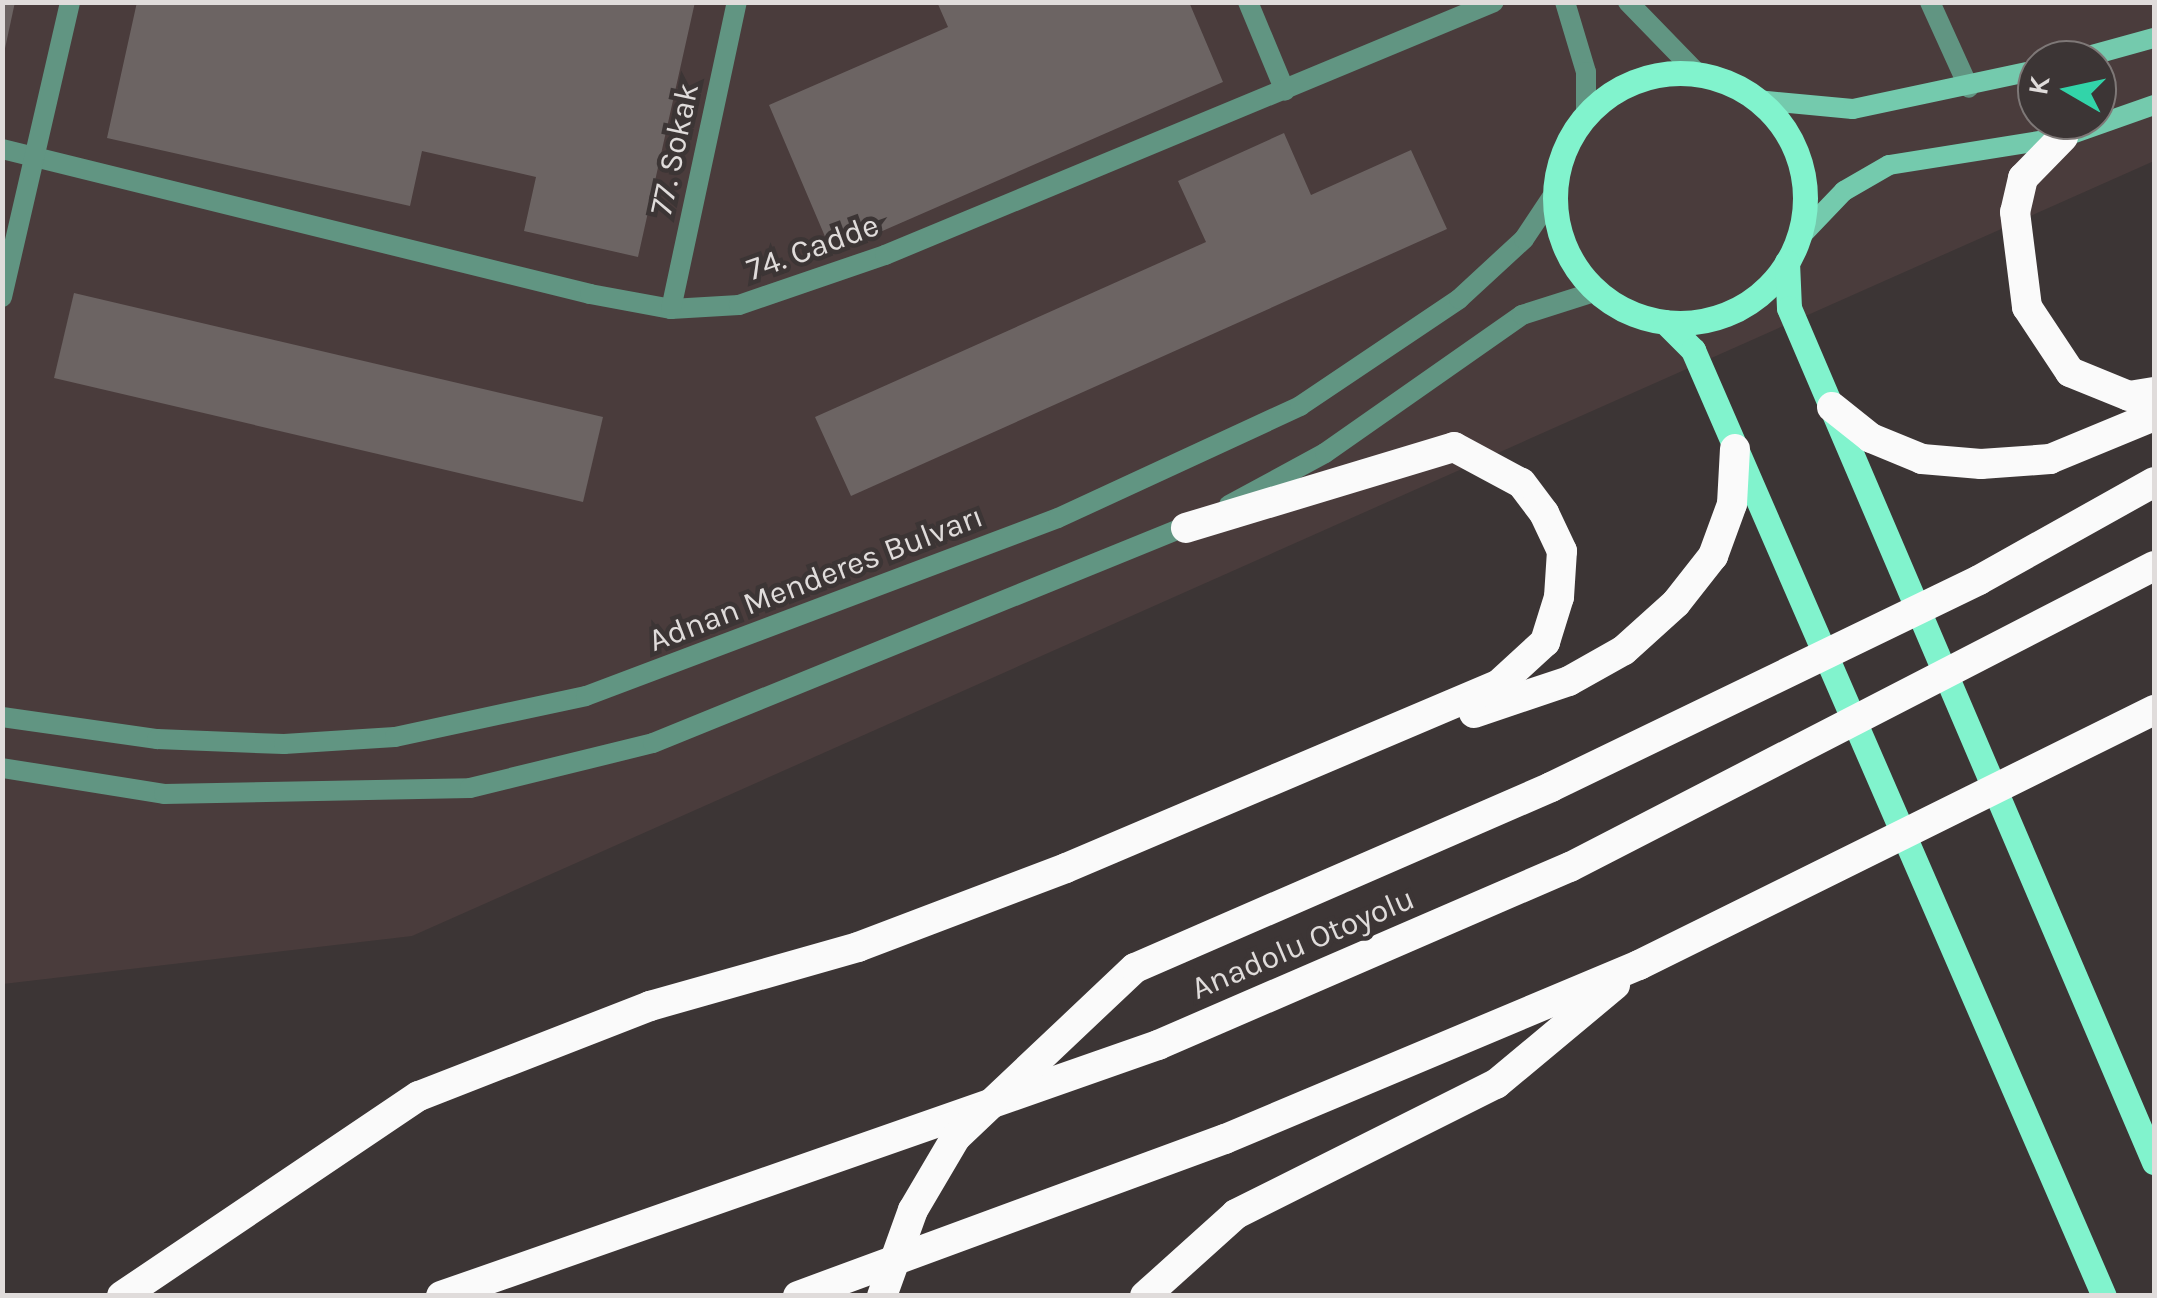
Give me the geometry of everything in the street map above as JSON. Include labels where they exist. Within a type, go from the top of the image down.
[{"type":"highway","points":[[2060,140],[2022,178],[2015,212],[2030,316],[2070,372],[2129,396],[2154,392]]},
{"type":"highway","points":[[1832,407],[1922,460],[1981,464],[2050,459],[2154,416]]},
{"type":"highway","points":[[122,1296],[420,1096],[650,1006],[858,946],[1066,868],[1369,734],[1498,685],[1545,642],[1562,551],[1521,482],[1454,447],[1186,528]]},
{"type":"highway","points":[[1369,734],[1435,727],[1569,680],[1624,650],[1712,556],[1732,504],[1736,448]]},
{"type":"highway","points":[[882,1296],[913,1210],[956,1137],[1134,968],[1586,770],[1979,580],[2154,482]]},
{"type":"highway","name":"Anadolu Otoyolu","points":[[442,1296],[1158,1045],[1570,867],[2154,566]]},
{"type":"highway","points":[[798,1296],[1225,1139],[1639,965],[2154,710]]},
{"type":"highway","points":[[1146,1296],[1236,1214],[1496,1084],[1639,965]]},
{"type":"main road","points":[[2117,48],[2154,38]]},
{"type":"main road","points":[[2017,75],[1969,88],[1853,108],[1757,100],[1698,74],[1636,81],[1586,116],[1552,197],[1570,256],[1597,291],[1665,322],[1693,350],[1956,966],[2104,1296]]},
{"type":"main road","points":[[1757,100],[1798,156],[1789,308],[2154,1162]]},
{"type":"main road","points":[[2117,119],[2154,106]]},
{"type":"main road","points":[[1665,322],[1722,316],[1792,251],[1844,191],[1889,165],[2044,140]]},
{"type":"street","points":[[2,298],[70,2]]},
{"type":"street","name":"77. Sokak","points":[[670,309],[738,2]]},
{"type":"street","points":[[1248,2],[1285,91]]},
{"type":"street","name":"74. Cadde","points":[[2,149],[670,309],[766,300],[1285,91],[1494,2]]},
{"type":"street","points":[[1566,2],[1586,72],[1586,116]]},
{"type":"street","points":[[1628,2],[1698,74]]},
{"type":"street","points":[[1930,2],[1969,88]]},
{"type":"street","name":"Adnan Menderes Bulvarı","points":[[2,718],[156,739],[284,744],[395,738],[586,696],[1076,511],[1300,406],[1459,299],[1524,239],[1552,197]]},
{"type":"street","points":[[2,768],[164,794],[470,788],[653,743],[1186,528],[1325,453],[1522,315],[1597,291]]},
{"type":"shaded area","points":[[2,3],[2154,3],[2154,161],[412,936],[3,984]]},
{"type":"building","points":[[2,2],[15,2],[4,53],[2,53]]},
{"type":"building","points":[[137,2],[695,2],[638,257],[524,231],[536,177],[422,151],[410,206],[107,138]]},
{"type":"building","points":[[937,2],[1189,2],[1223,82],[832,253],[769,105],[948,27]]},
{"type":"building","points":[[1284,133],[1311,195],[1411,150],[1447,229],[851,496],[815,417],[1206,242],[1178,181]]},
{"type":"building","points":[[74,293],[603,417],[583,502],[54,378]]}]
